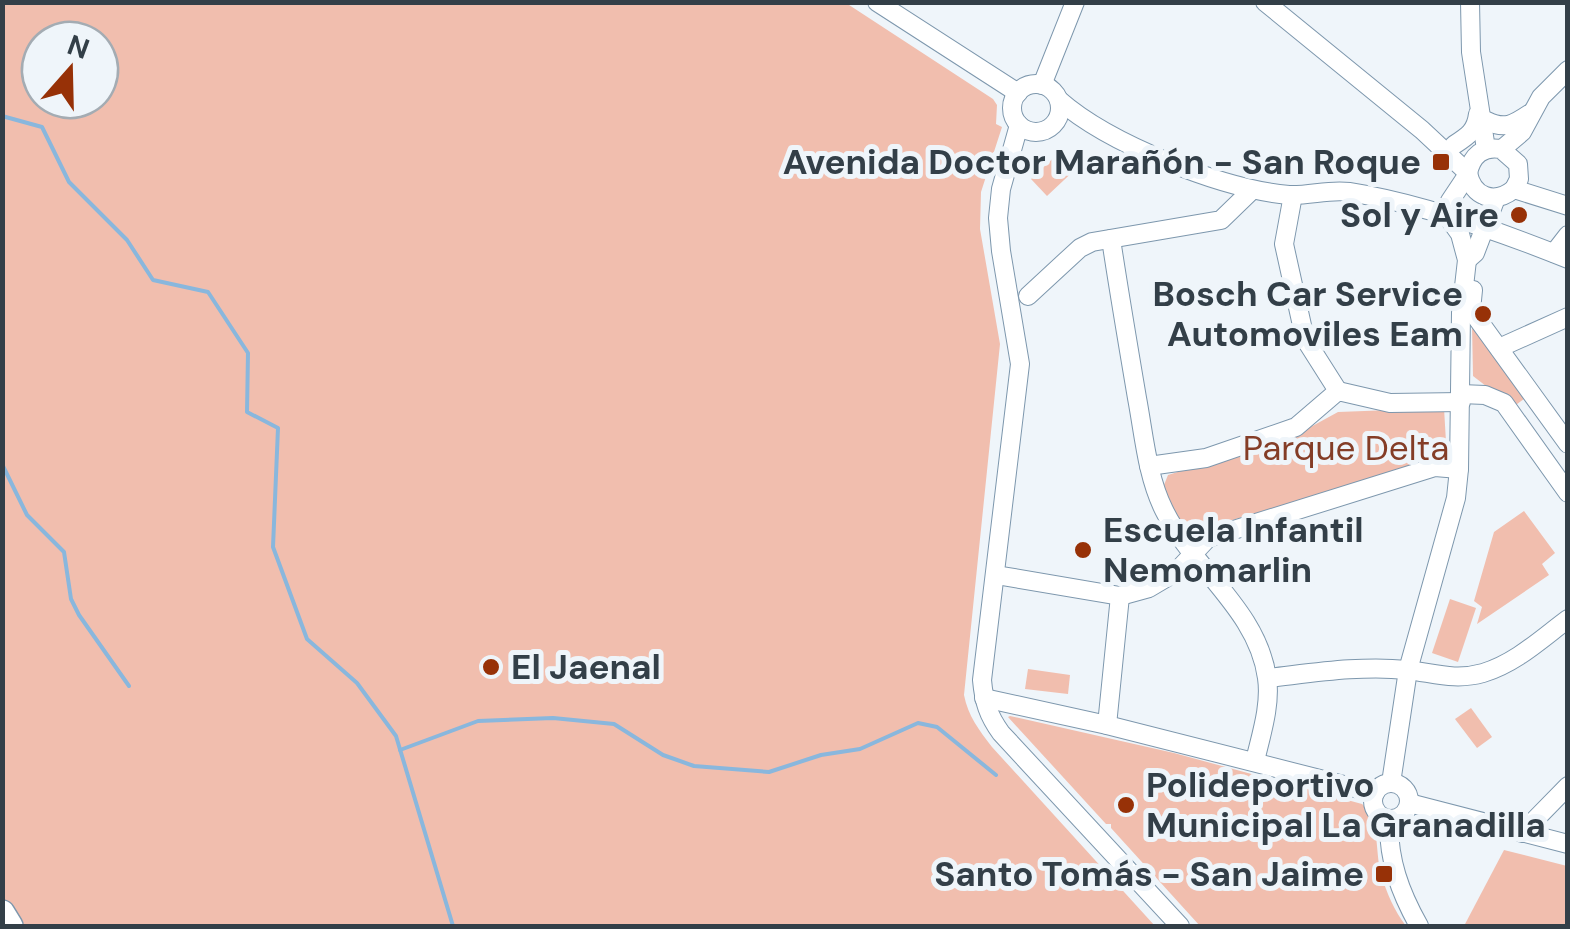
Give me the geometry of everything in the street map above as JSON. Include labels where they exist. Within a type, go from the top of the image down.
[{"type":"highway","points":[[2,914],[10,926]]},
{"type":"street","points":[[877,2],[1018,93]]},
{"type":"street","points":[[1042,84],[1076,2]]},
{"type":"street","points":[[1266,2],[1422,130],[1468,173],[1480,194],[1496,198]]},
{"type":"street","points":[[1470,2],[1471,52],[1492,150]]},
{"type":"street","points":[[1483,112],[1496,126],[1512,126],[1530,114],[1568,70]]},
{"type":"street","points":[[1099,127],[1070,124],[1031,132],[1019,125],[1012,111],[1018,93],[1029,85],[1042,84],[1099,127],[1187,170],[1252,190],[1293,195],[1346,192],[1485,228],[1561,256],[1568,235]]},
{"type":"street","points":[[1010,161],[1060,116],[1059,100]]},
{"type":"street","points":[[1454,145],[1469,136],[1483,112]]},
{"type":"street","points":[[1410,803],[1400,818],[1389,820],[1375,810],[1408,670],[1456,498],[1461,313],[1467,264],[1460,234],[1448,217],[1450,201],[1468,173],[1492,150],[1522,132],[1530,114]]},
{"type":"street","points":[[1019,125],[1001,189],[998,218],[1000,252],[1020,364],[982,680],[984,698],[989,716],[1001,733],[1180,926]]},
{"type":"street","points":[[1422,130],[1454,145],[1492,150],[1514,158],[1516,184]]},
{"type":"street","points":[[1516,184],[1568,206]]},
{"type":"street","points":[[1467,264],[1496,198],[1516,184]]},
{"type":"street","points":[[1028,296],[1080,248],[1110,239],[1222,220],[1252,190]]},
{"type":"street","points":[[1293,195],[1284,244],[1305,339],[1338,391],[1390,403],[1485,395],[1504,403],[1568,493]]},
{"type":"street","points":[[1110,239],[1149,466],[1164,510],[1193,557],[1241,614],[1268,678],[1265,720],[1255,761]]},
{"type":"street","points":[[1467,264],[1476,272],[1471,310],[1568,444]]},
{"type":"street","points":[[1499,348],[1568,318]]},
{"type":"street","points":[[1149,466],[1206,458],[1296,427],[1338,391]]},
{"type":"street","points":[[996,575],[1120,596],[1148,588],[1193,557],[1208,538],[1435,467],[1459,469]]},
{"type":"street","points":[[1107,724],[1120,596]]},
{"type":"street","points":[[1268,678],[1335,670],[1408,670],[1442,678],[1484,672],[1512,661],[1568,618]]},
{"type":"street","points":[[984,698],[1406,792],[1410,803]]},
{"type":"street","points":[[1522,833],[1568,786]]},
{"type":"street","points":[[1410,803],[1568,844]]},
{"type":"street","points":[[1389,820],[1388,837],[1398,886],[1419,926]]},
{"type":"green space","points":[[2,3],[846,3],[993,99],[997,105],[996,124],[1002,127],[981,192],[980,229],[1000,344],[964,695],[978,729],[992,747],[1155,926],[3,926]]},
{"type":"green space","points":[[1064,148],[1080,165],[1047,196],[1031,179]]},
{"type":"green space","points":[[1472,324],[1528,396],[1513,407],[1473,376]]},
{"type":"green space","name":"Parque Delta","points":[[1444,408],[1443,458],[1195,531],[1179,519],[1164,485],[1168,475],[1296,435],[1338,412]]},
{"type":"green space","points":[[1524,511],[1555,553],[1542,564],[1549,575],[1477,624],[1482,607],[1474,601],[1494,532]]},
{"type":"green space","points":[[1450,599],[1476,608],[1458,662],[1432,653]]},
{"type":"green space","points":[[1028,669],[1070,675],[1068,694],[1025,689]]},
{"type":"green space","points":[[1471,708],[1492,737],[1477,748],[1455,719]]},
{"type":"green space","points":[[1010,716],[1174,753],[1362,804],[1372,818],[1386,888],[1406,926],[1200,926]]},
{"type":"green space","points":[[1504,850],[1567,866],[1567,926],[1464,926]]},
{"type":"waterway","points":[[2,116],[42,127],[69,182],[127,240],[153,280],[208,292],[248,353],[247,412],[278,428],[273,547],[307,639],[357,683],[396,736],[453,926]]},
{"type":"waterway","points":[[2,464],[27,515],[64,552],[71,599],[129,686]]},
{"type":"waterway","points":[[400,750],[478,721],[553,718],[614,724],[663,755],[694,766],[769,772],[821,755],[860,749],[918,723],[937,727],[996,775]]},
{"type":"place","name":"Avenida Doctor Marañón - San Roque","points":[[1441,162]]},
{"type":"place","name":"Sol y Aire","points":[[1519,215]]},
{"type":"place","name":"Bosch Car Service Automoviles Eam","points":[[1483,314]]},
{"type":"place","name":"Escuela Infantil Nemomarlin","points":[[1083,550]]},
{"type":"place","name":"El Jaenal","points":[[491,667]]},
{"type":"place","name":"Polideportivo Municipal La Granadilla","points":[[1126,805]]},
{"type":"place","name":"Santo Tomás - San Jaime","points":[[1384,874]]}]
